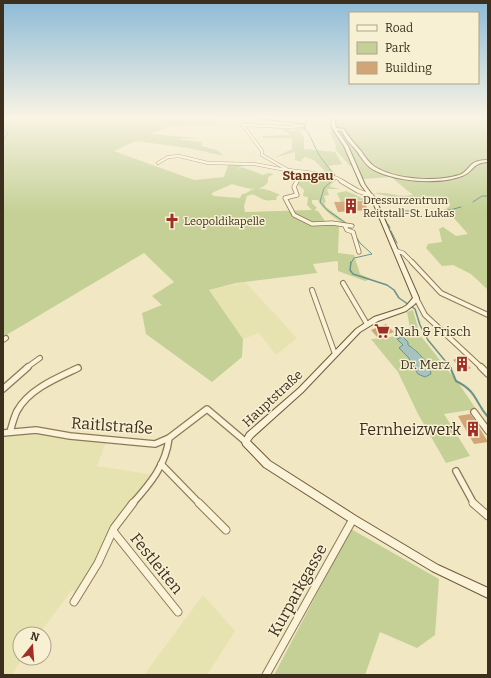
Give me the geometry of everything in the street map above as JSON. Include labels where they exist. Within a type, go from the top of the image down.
[{"type":"main road","points":[[347,150],[352,164],[363,185],[372,196],[396,251],[413,302]]},
{"type":"main road","points":[[357,150],[367,162],[377,170],[393,176],[427,178],[453,177],[468,172],[477,164],[488,161]]},
{"type":"main road","name":"Hauptstraße","points":[[413,302],[405,310],[367,324],[353,335],[301,390],[250,435],[246,442],[267,464],[353,519],[435,568],[488,593]]},
{"type":"street","points":[[261,150],[262,155],[288,170]]},
{"type":"street","points":[[158,163],[168,157],[179,156],[208,163],[254,164],[278,170],[314,172],[335,178],[367,196],[372,196]]},
{"type":"street","points":[[302,172],[294,187],[297,196],[285,198],[294,215],[312,224],[332,223],[352,226]]},
{"type":"street","points":[[346,226],[347,230],[353,232],[359,252]]},
{"type":"street","points":[[396,251],[403,252],[441,293],[488,315]]},
{"type":"street","points":[[343,283],[367,324]]},
{"type":"street","points":[[312,290],[335,354]]},
{"type":"street","points":[[413,302],[422,307],[425,315],[488,374]]},
{"type":"street","points":[[3,389],[19,374],[40,358]]},
{"type":"street","points":[[10,432],[18,411],[28,399],[49,382],[78,368]]},
{"type":"street","name":"Raitlstraße","points":[[3,433],[36,430],[70,436],[155,444],[169,438],[207,409],[246,442]]},
{"type":"street","points":[[474,412],[488,431]]},
{"type":"street","name":"Festleiten","points":[[74,602],[97,564],[113,531],[125,512],[149,485],[169,448],[169,438]]},
{"type":"street","points":[[161,464],[226,530]]},
{"type":"street","points":[[456,471],[475,506],[488,516]]},
{"type":"street","name":"Kurparkgasse","points":[[266,675],[353,519]]},
{"type":"street","name":"Festleiten","points":[[113,531],[178,612]]},
{"type":"shaded area","points":[[245,282],[297,338],[276,355],[259,333],[243,339],[209,290]]},
{"type":"shaded area","points":[[27,433],[106,442],[97,466],[160,476],[119,529],[79,596],[72,590],[45,626],[12,626],[12,666],[17,666],[12,675],[3,675],[3,435]]},
{"type":"shaded area","points":[[203,595],[235,631],[207,675],[144,675]]},
{"type":"green space","points":[[3,150],[117,150],[114,151],[194,180],[224,177],[228,165],[243,165],[236,170],[242,167],[263,175],[268,173],[274,174],[268,177],[268,182],[265,186],[256,189],[266,190],[280,195],[277,196],[276,200],[266,200],[254,195],[247,196],[244,206],[245,212],[312,210],[307,205],[308,197],[303,196],[304,190],[297,184],[303,173],[313,173],[338,179],[330,185],[331,187],[340,189],[327,189],[329,195],[324,196],[326,202],[324,203],[326,207],[348,224],[331,215],[318,200],[312,200],[312,203],[317,208],[314,210],[318,211],[325,221],[339,226],[338,253],[354,255],[360,274],[371,279],[365,281],[338,271],[337,261],[313,264],[317,273],[236,283],[209,290],[243,339],[242,357],[212,382],[146,334],[142,313],[162,305],[152,296],[174,282],[144,253],[3,337]],"holes":[[[232,184],[255,189],[242,194],[240,198],[214,196],[211,194]]]},
{"type":"green space","points":[[195,150],[216,150],[224,156]]},
{"type":"green space","points":[[291,150],[311,150],[335,152],[342,164],[328,166],[336,175],[332,176],[322,173],[325,171],[314,160],[305,157],[301,160],[303,162],[295,160],[295,152],[273,158]]},
{"type":"green space","points":[[336,150],[488,150],[488,290],[471,274],[453,265],[442,266],[426,248],[428,244],[442,242],[439,229],[443,227],[456,236],[468,234],[446,209],[450,206],[449,202],[436,200],[398,201],[396,198],[374,193],[403,196],[413,195],[391,177],[363,179],[356,166],[350,166]]},
{"type":"green space","points":[[346,191],[365,200],[341,202],[337,193]]},
{"type":"green space","points":[[413,310],[420,335],[459,384],[476,409],[444,414],[470,456],[446,463],[418,414],[398,372],[371,339],[387,338],[411,333],[407,312]],"holes":[[[403,345],[414,348],[431,372],[413,367],[408,357],[400,348]]]},
{"type":"green space","points":[[351,529],[439,579],[435,635],[417,648],[380,632],[365,675],[274,675]]},
{"type":"water","points":[[403,337],[408,342],[408,345],[412,347],[426,362],[431,374],[425,377],[418,374],[408,357],[399,348],[403,345],[397,339]]},
{"type":"building","name":"Dressurzentrum Reitstall-St. Lukas","points":[[364,201],[368,210],[338,212],[334,202]]},
{"type":"building","name":"Nah & Frisch","points":[[386,324],[394,332],[378,338],[371,330]]},
{"type":"building","name":"Dr. Merz","points":[[459,357],[471,368],[465,371],[453,360]]},
{"type":"building","name":"Fernheizwerk","points":[[470,414],[488,442],[474,444],[458,416]]},
{"type":"waterway","points":[[316,150],[335,176],[335,178],[324,188],[320,202],[327,210],[346,223]]},
{"type":"waterway","points":[[473,202],[482,196],[488,196]]},
{"type":"waterway","points":[[434,211],[450,210],[461,207]]},
{"type":"waterway","points":[[383,212],[394,211]]},
{"type":"waterway","points":[[399,211],[418,211]]},
{"type":"waterway","points":[[385,219],[387,223]]},
{"type":"waterway","points":[[388,224],[390,228]]},
{"type":"waterway","points":[[350,227],[360,243],[372,254],[354,258],[351,263]]},
{"type":"waterway","points":[[391,231],[397,243]]},
{"type":"waterway","points":[[351,262],[350,270],[353,274],[387,285],[394,290],[399,298],[415,309],[420,325],[428,340],[451,368]]},
{"type":"waterway","points":[[450,367],[456,381],[472,393],[488,417]]},
{"type":"place","name":"Dressurzentrum Reitstall-St. Lukas","points":[[351,206]]},
{"type":"place","name":"Leopoldikapelle","points":[[172,221]]},
{"type":"place","name":"Nah & Frisch","points":[[382,331]]},
{"type":"place","name":"Dr. Merz","points":[[462,364]]},
{"type":"place","name":"Fernheizwerk","points":[[473,429]]},
{"type":"district","name":"Stangau","points":[[308,175]]}]
